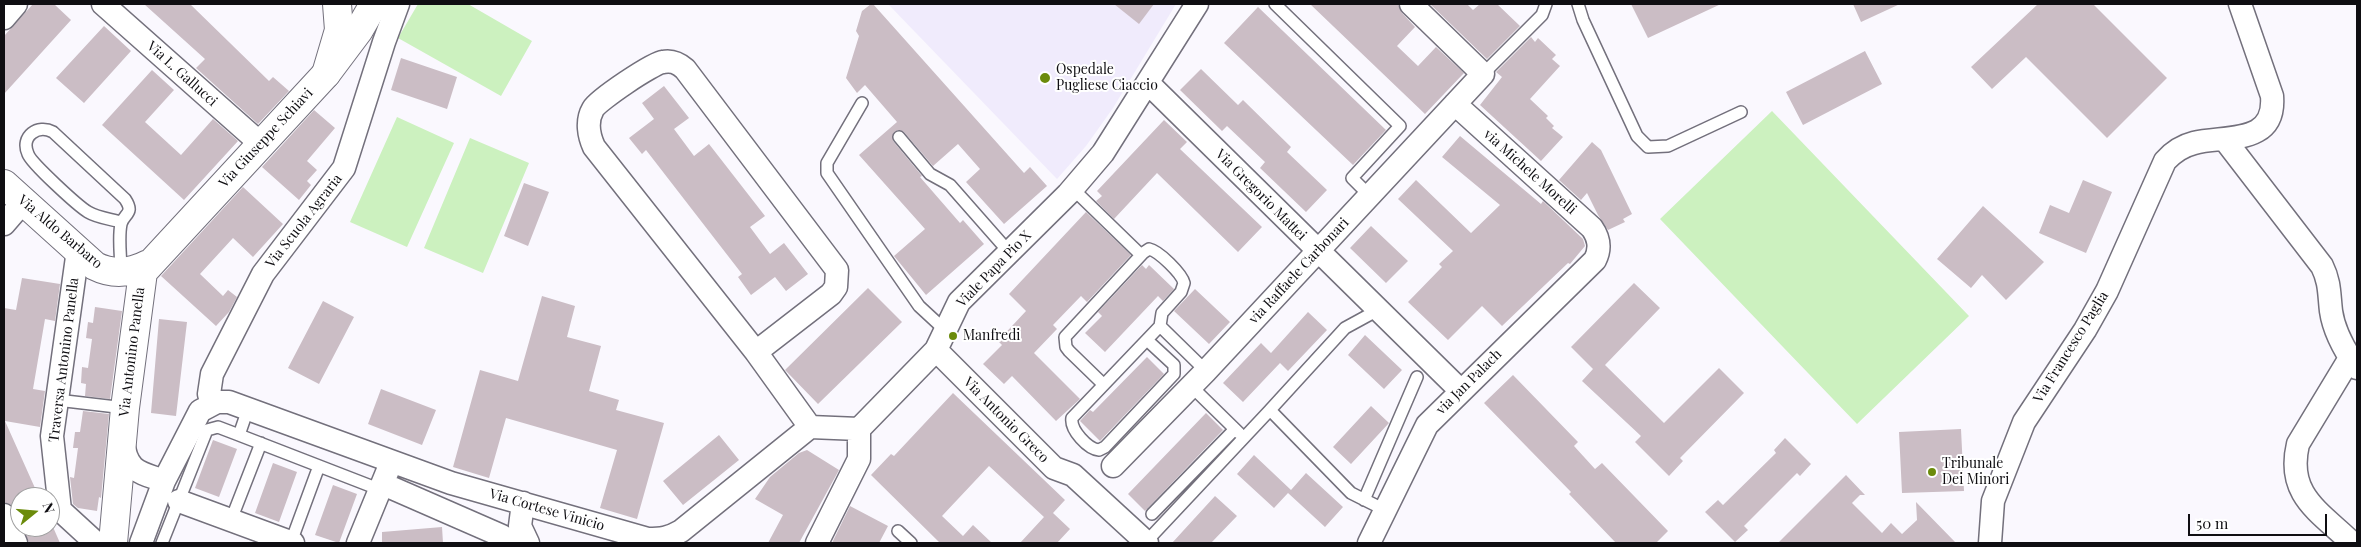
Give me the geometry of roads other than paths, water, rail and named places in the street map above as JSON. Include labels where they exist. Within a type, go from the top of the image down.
[{"type":"main road","points":[[326,74],[339,30],[337,4]]},
{"type":"main road","name":"Via Giuseppe Schiavi","points":[[148,264],[326,74],[358,30],[374,4]]},
{"type":"main road","name":"Via Aldo Barbaro","points":[[13,193],[98,262],[130,271],[148,264]]},
{"type":"main road","points":[[98,262],[128,298],[136,314]]},
{"type":"main road","name":"Via Antonino Panella","points":[[113,543],[136,314],[141,280],[148,264]]},
{"type":"street","points":[[4,18],[16,4]]},
{"type":"street","name":"Via L. Gallucci","points":[[103,4],[261,144]]},
{"type":"street","name":"Via Scuola Agraria","points":[[212,404],[209,394],[212,374],[263,274],[344,168],[398,4]]},
{"type":"street","name":"Viale Papa Pio X","points":[[859,429],[941,341],[959,302],[1073,189],[1104,152],[1197,4]]},
{"type":"street","points":[[1411,4],[1483,74]]},
{"type":"street","name":"Via Francesco Paglia","points":[[1990,543],[1994,501],[2021,429],[2085,330],[2107,291],[2160,170],[2173,152],[2182,147],[2203,141],[2225,140],[2255,132],[2270,117],[2273,107],[2272,96],[2240,4]]},
{"type":"street","points":[[756,352],[832,294],[836,287],[836,270],[685,69],[678,63],[661,62],[597,104],[590,116],[590,139],[594,147],[756,352],[810,427],[859,429],[860,459],[817,543]]},
{"type":"street","name":"via Raffaele Carbonari","points":[[1113,466],[1483,74]]},
{"type":"street","name":"Via Gregorio Mattei","points":[[1148,83],[1460,390]]},
{"type":"street","name":"via Michele Morelli","points":[[1455,104],[1592,228],[1599,244]]},
{"type":"street","points":[[2225,140],[2322,266],[2330,289],[2334,322],[2354,363],[2298,444],[2294,460],[2298,487],[2307,500],[2352,543]]},
{"type":"street","points":[[4,224],[13,193]]},
{"type":"street","name":"via Jan Palach","points":[[1369,543],[1427,424],[1595,260],[1599,244]]},
{"type":"street","name":"Traversa Antonino Panella","points":[[96,543],[60,510],[52,436],[57,400],[98,262]]},
{"type":"street","name":"Via Antonio Greco","points":[[941,341],[1054,468],[1073,475],[1147,543]]},
{"type":"street","name":"Via Cortese Vinicio","points":[[212,404],[222,401],[248,409],[452,483],[648,539],[665,539],[681,531],[810,427]]},
{"type":"street","points":[[141,543],[164,481],[196,416],[200,410],[212,404]]},
{"type":"street","points":[[123,441],[124,452],[132,468],[137,472],[164,481]]},
{"type":"street","points":[[358,543],[391,461]]},
{"type":"street","points":[[382,487],[502,536],[509,543]]},
{"type":"street","points":[[179,500],[292,543]]},
{"type":"street","points":[[524,504],[520,526],[528,543]]},
{"type":"street","points":[[4,515],[16,543]]},
{"type":"lane","points":[[1275,4],[1400,126],[1352,178],[1369,195]]},
{"type":"lane","points":[[1483,74],[1542,15],[1546,4]]},
{"type":"lane","points":[[1578,4],[1583,20],[1637,136],[1648,147],[1668,146],[1741,112]]},
{"type":"lane","points":[[862,103],[827,163],[826,173],[919,306],[941,341]]},
{"type":"lane","points":[[98,262],[129,213],[128,204],[125,199],[53,132],[44,128],[36,129],[28,137],[26,148],[32,160],[84,209],[96,215],[122,222]]},
{"type":"lane","points":[[899,137],[930,174],[950,184],[1009,252]]},
{"type":"lane","points":[[1073,189],[1141,255]]},
{"type":"lane","points":[[1103,384],[1069,351],[1065,337],[1141,255],[1146,251],[1154,250],[1183,279],[1181,292],[1162,313],[1160,326],[1072,418],[1074,430],[1096,450],[1105,447],[1174,374],[1174,366],[1147,340]]},
{"type":"lane","points":[[1147,543],[1345,328],[1378,310]]},
{"type":"lane","points":[[1160,326],[1235,429],[1244,438]]},
{"type":"lane","points":[[1364,500],[1417,377]]},
{"type":"lane","points":[[57,400],[126,408]]},
{"type":"lane","points":[[239,435],[248,409]]},
{"type":"lane","points":[[1270,410],[1351,493],[1385,510]]},
{"type":"lane","points":[[162,543],[207,430],[218,427],[320,466],[382,487]]},
{"type":"lane","points":[[1152,514],[1235,429]]},
{"type":"lane","points":[[231,520],[261,443]]},
{"type":"lane","points":[[292,543],[320,466]]},
{"type":"lane","points":[[898,531],[911,543]]},
{"type":"place","name":"Ospedale Pugliese Ciaccio","points":[[1045,78]]},
{"type":"place","name":"Manfredi","points":[[953,336]]},
{"type":"place","name":"Tribunale Dei Minori","points":[[1932,472]]}]
